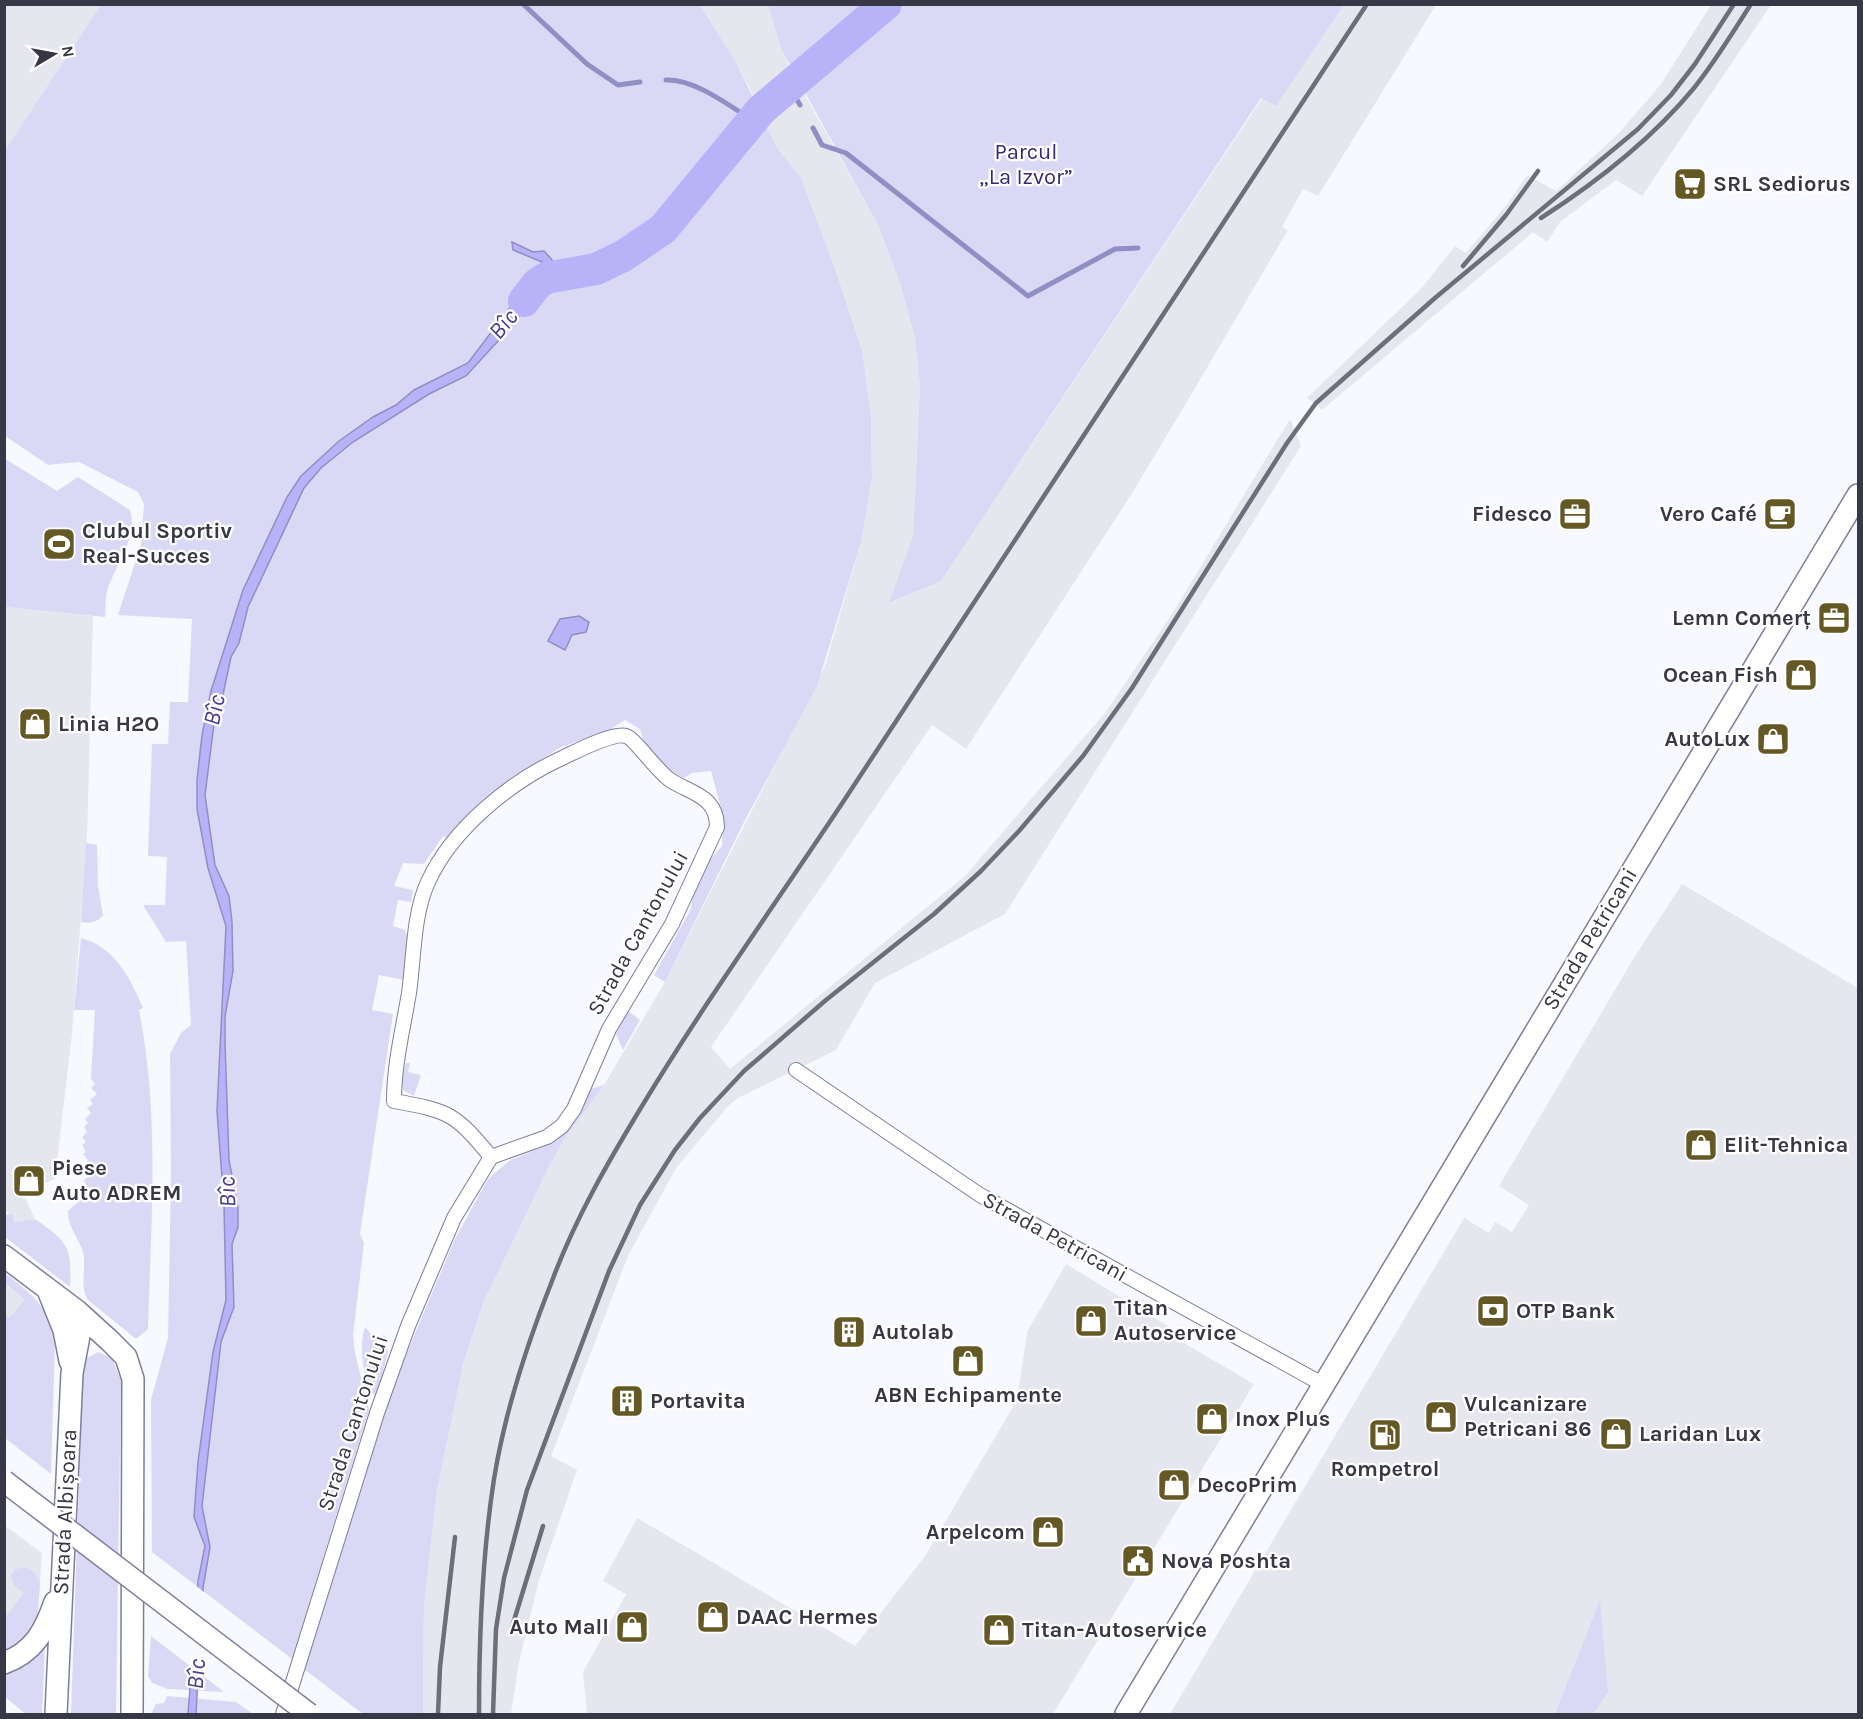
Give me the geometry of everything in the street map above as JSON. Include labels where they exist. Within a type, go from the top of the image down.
[{"type":"main road","name":"Strada Petricani","points":[[1126,1714],[1858,495]]},
{"type":"main road","points":[[4,1256],[77,1311],[109,1340],[126,1357],[133,1379],[132,1714]]},
{"type":"main road","points":[[48,1290],[64,1330],[72,1373]]},
{"type":"main road","name":"Strada Albișoara","points":[[56,1714],[72,1373],[79,1336],[77,1311]]},
{"type":"main road","points":[[4,1481],[309,1714]]},
{"type":"main road","points":[[4,1663],[17,1658],[37,1643],[47,1626],[62,1582]]},
{"type":"street","name":"Strada Cantonului","points":[[283,1714],[377,1413],[408,1326],[454,1218],[491,1157],[547,1137],[562,1126],[574,1109],[609,1029],[672,924],[717,827],[717,814],[712,803],[669,779],[651,763],[633,739],[627,736],[619,735],[576,752],[543,767],[511,786],[460,835],[427,883],[413,944],[409,991],[394,1077],[394,1101],[443,1112],[455,1118],[491,1157]]},
{"type":"street","name":"Strada Petricani","points":[[796,1070],[980,1195],[1324,1385]]},
{"type":"shaded area","points":[[5,5],[101,5],[5,152]]},
{"type":"shaded area","points":[[700,5],[768,5],[781,49],[793,74],[758,105],[736,62]]},
{"type":"shaded area","points":[[1324,5],[1436,5],[1318,196],[1303,189],[1282,227],[1288,230],[1131,495],[966,749],[932,725],[711,1047],[730,1069],[965,876],[1105,713],[1172,614],[1290,419],[1301,446],[1005,914],[875,983],[836,1050],[740,1097],[729,1105],[676,1168],[628,1256],[551,1456],[577,1470],[539,1580],[519,1662],[511,1714],[423,1714],[424,1604],[437,1491],[463,1364],[483,1303],[550,1163],[565,1138],[604,1085],[665,982],[825,666],[861,542],[872,478],[871,417],[800,176],[777,148],[763,119],[802,90],[878,225],[901,286],[915,339],[920,387],[913,536],[890,603],[941,581]]},
{"type":"shaded area","points":[[1711,5],[1771,5],[1642,196],[1616,180],[1560,222],[1547,242],[1533,232],[1322,410],[1307,398],[1420,290],[1455,246],[1466,253],[1508,203],[1527,175],[1556,191],[1620,132],[1661,84]]},
{"type":"shaded area","points":[[5,607],[93,616],[87,839],[72,1034],[55,1179],[23,1193],[35,1219],[14,1222],[5,1209]]},
{"type":"shaded area","points":[[1682,884],[1858,988],[1858,1714],[1170,1714],[1464,1218],[1489,1233],[1495,1222],[1512,1232],[1529,1205],[1499,1186],[1635,956]]},
{"type":"shaded area","points":[[1066,1264],[1178,1332],[1175,1338],[1254,1384],[1053,1714],[587,1714],[583,1672],[626,1594],[603,1581],[637,1518],[855,1646],[925,1556],[1017,1400],[1027,1332]]},
{"type":"shaded area","points":[[4,1283],[24,1298],[10,1317],[5,1313]]},
{"type":"shaded area","points":[[4,1525],[42,1553],[37,1625],[4,1655]]},
{"type":"green space","points":[[101,5],[700,5],[736,62],[777,148],[800,176],[835,269],[862,351],[871,417],[872,478],[861,542],[817,686],[743,824],[665,982],[654,975],[691,909],[693,892],[705,865],[722,846],[723,815],[711,771],[692,773],[684,778],[669,770],[646,746],[640,729],[625,720],[604,733],[561,747],[518,774],[482,801],[449,839],[443,836],[424,864],[403,863],[394,886],[413,890],[411,902],[398,900],[393,926],[405,930],[408,938],[404,980],[379,975],[372,1010],[393,1014],[360,1234],[364,1243],[353,1335],[369,1410],[292,1659],[152,1552],[151,1400],[168,1338],[171,1174],[170,1054],[181,1033],[191,1025],[186,941],[166,942],[143,905],[165,905],[167,857],[148,856],[152,744],[168,744],[170,702],[188,702],[192,619],[118,615],[141,545],[144,504],[138,492],[79,462],[48,465],[5,436],[4,152]]},
{"type":"green space","name":"Parcul „La Izvor”","points":[[768,5],[1344,5],[1276,106],[1261,98],[941,581],[889,603],[913,536],[920,387],[915,339],[901,286],[878,225],[781,49]]},
{"type":"green space","name":"Clubul Sportiv Real-Succes","points":[[4,458],[57,491],[78,477],[130,510],[132,520],[129,540],[108,588],[105,617],[5,607]]},
{"type":"green space","points":[[86,843],[97,845],[98,885],[103,916],[87,923],[81,922]]},
{"type":"green space","points":[[81,938],[103,948],[120,965],[143,1008],[139,1010],[150,1089],[152,1209],[148,1329],[136,1339],[88,1300],[85,1295],[83,1252],[68,1217],[68,1211],[89,1192],[84,1180],[89,1176],[84,1170],[88,1167],[86,1163],[88,1160],[83,1154],[86,1152],[82,1145],[86,1142],[82,1137],[87,1132],[84,1127],[88,1123],[85,1119],[91,1113],[87,1108],[93,1104],[90,1100],[97,1094],[91,1088],[95,1084],[91,1079],[95,1010],[74,1010]]},
{"type":"green space","points":[[627,1010],[640,1020],[623,1050],[616,1034]]},
{"type":"green space","points":[[406,1063],[410,1063],[408,1072],[421,1075],[414,1096],[403,1090],[401,1076]]},
{"type":"green space","points":[[604,1085],[565,1138],[550,1164],[483,1303],[463,1364],[437,1491],[424,1604],[423,1714],[363,1714],[304,1669],[395,1381],[455,1239],[488,1179],[509,1161],[552,1143],[584,1107],[587,1090]]},
{"type":"green space","points":[[4,1210],[6,1215],[13,1214],[14,1222],[35,1219],[61,1240],[69,1254],[70,1287],[5,1237]]},
{"type":"green space","points":[[5,1273],[39,1303],[49,1320],[55,1344],[51,1474],[5,1438],[4,1313],[10,1317],[24,1299],[5,1283]]},
{"type":"green space","points":[[365,1327],[372,1335],[385,1336],[388,1352],[376,1398],[368,1383],[363,1364],[362,1344]]},
{"type":"green space","points":[[98,1352],[112,1358],[121,1381],[116,1714],[71,1714],[83,1368],[85,1359]]},
{"type":"green space","points":[[26,1567],[34,1572],[40,1583],[37,1625],[34,1632],[5,1655],[4,1614],[7,1615],[24,1593],[14,1585],[11,1575],[16,1569]]},
{"type":"green space","points":[[1600,1600],[1608,1692],[1593,1714],[1555,1714]]},
{"type":"green space","points":[[151,1636],[224,1692],[168,1689],[152,1683],[148,1676]]},
{"type":"green space","points":[[45,1644],[42,1714],[26,1714],[5,1697],[4,1671]]},
{"type":"green space","points":[[167,1696],[236,1702],[253,1714],[151,1714],[156,1704],[164,1703]]},
{"type":"water","points":[[512,242],[533,252],[544,251],[553,261],[556,276],[544,284],[509,329],[466,376],[429,394],[353,442],[321,468],[304,488],[248,607],[239,643],[231,657],[221,704],[214,724],[205,795],[215,865],[229,896],[232,922],[233,971],[225,1016],[225,1043],[229,1160],[238,1207],[238,1227],[232,1244],[234,1307],[221,1342],[202,1506],[210,1547],[203,1588],[196,1714],[188,1714],[198,1581],[205,1546],[194,1517],[198,1462],[213,1352],[226,1300],[224,1204],[217,1111],[226,926],[208,868],[197,809],[197,780],[202,735],[211,691],[243,590],[287,497],[301,476],[339,441],[373,417],[396,405],[414,390],[468,363],[533,277],[544,270],[542,262],[513,250]]},
{"type":"water","points":[[579,616],[589,622],[586,632],[572,635],[565,650],[548,641],[560,619]]},
{"type":"pier","points":[[195,1585],[205,1593],[200,1674],[189,1666]]},
{"type":"waterway","points":[[523,4],[587,64],[618,85],[640,82]]},
{"type":"waterway","name":"Bîc","points":[[524,301],[537,284],[546,278],[596,269],[623,256],[663,229],[761,110],[886,4]]},
{"type":"waterway","points":[[666,80],[688,83],[699,88],[752,120]]},
{"type":"waterway","points":[[789,86],[800,105]]},
{"type":"waterway","points":[[813,128],[822,145],[846,153],[1028,296],[1115,249],[1138,248]]},
{"type":"railway","points":[[479,1714],[484,1567],[490,1508],[499,1454],[511,1403],[534,1329],[561,1258],[593,1191],[666,1067],[843,802],[1367,4]]},
{"type":"railway","points":[[493,1714],[496,1629],[504,1578],[527,1490],[609,1271],[640,1205],[675,1150],[700,1118],[744,1071],[826,1000],[934,914],[981,871],[1019,831],[1083,756],[1132,688],[1287,443],[1316,403],[1435,298],[1638,129],[1671,95],[1695,64],[1734,4]]},
{"type":"railway","points":[[1541,218],[1603,175],[1660,125],[1702,78],[1751,4]]},
{"type":"railway","points":[[1463,266],[1506,215],[1538,171]]},
{"type":"railway","points":[[512,1627],[543,1526]]},
{"type":"railway","points":[[438,1714],[440,1667],[455,1537]]},
{"type":"place","name":"SRL Sediorus","points":[[1690,184]]},
{"type":"place","name":"Fidesco","points":[[1575,514]]},
{"type":"place","name":"Vero Café","points":[[1780,514]]},
{"type":"place","name":"Clubul Sportiv Real-Succes","points":[[59,544]]},
{"type":"place","name":"Lemn Comerț","points":[[1834,618]]},
{"type":"place","name":"Ocean Fish","points":[[1801,675]]},
{"type":"place","name":"Linia H2O","points":[[35,724]]},
{"type":"place","name":"AutoLux","points":[[1773,739]]},
{"type":"place","name":"Elit-Tehnica","points":[[1701,1145]]},
{"type":"place","name":"Piese Auto ADREM","points":[[29,1181]]},
{"type":"place","name":"OTP Bank","points":[[1493,1311]]},
{"type":"place","name":"Titan Autoservice","points":[[1091,1321]]},
{"type":"place","name":"Autolab","points":[[849,1332]]},
{"type":"place","name":"ABN Echipamente","points":[[968,1361]]},
{"type":"place","name":"Portavita","points":[[627,1401]]},
{"type":"place","name":"Vulcanizare Petricani 86","points":[[1441,1417]]},
{"type":"place","name":"Inox Plus","points":[[1212,1419]]},
{"type":"place","name":"Laridan Lux","points":[[1616,1434]]},
{"type":"place","name":"Rompetrol","points":[[1385,1435]]},
{"type":"place","name":"DecoPrim","points":[[1174,1485]]},
{"type":"place","name":"Arpelcom","points":[[1048,1532]]},
{"type":"place","name":"Nova Poshta","points":[[1138,1561]]},
{"type":"place","name":"DAAC Hermes","points":[[713,1617]]},
{"type":"place","name":"Auto Mall","points":[[632,1627]]},
{"type":"place","name":"Titan-Autoservice","points":[[999,1630]]}]
